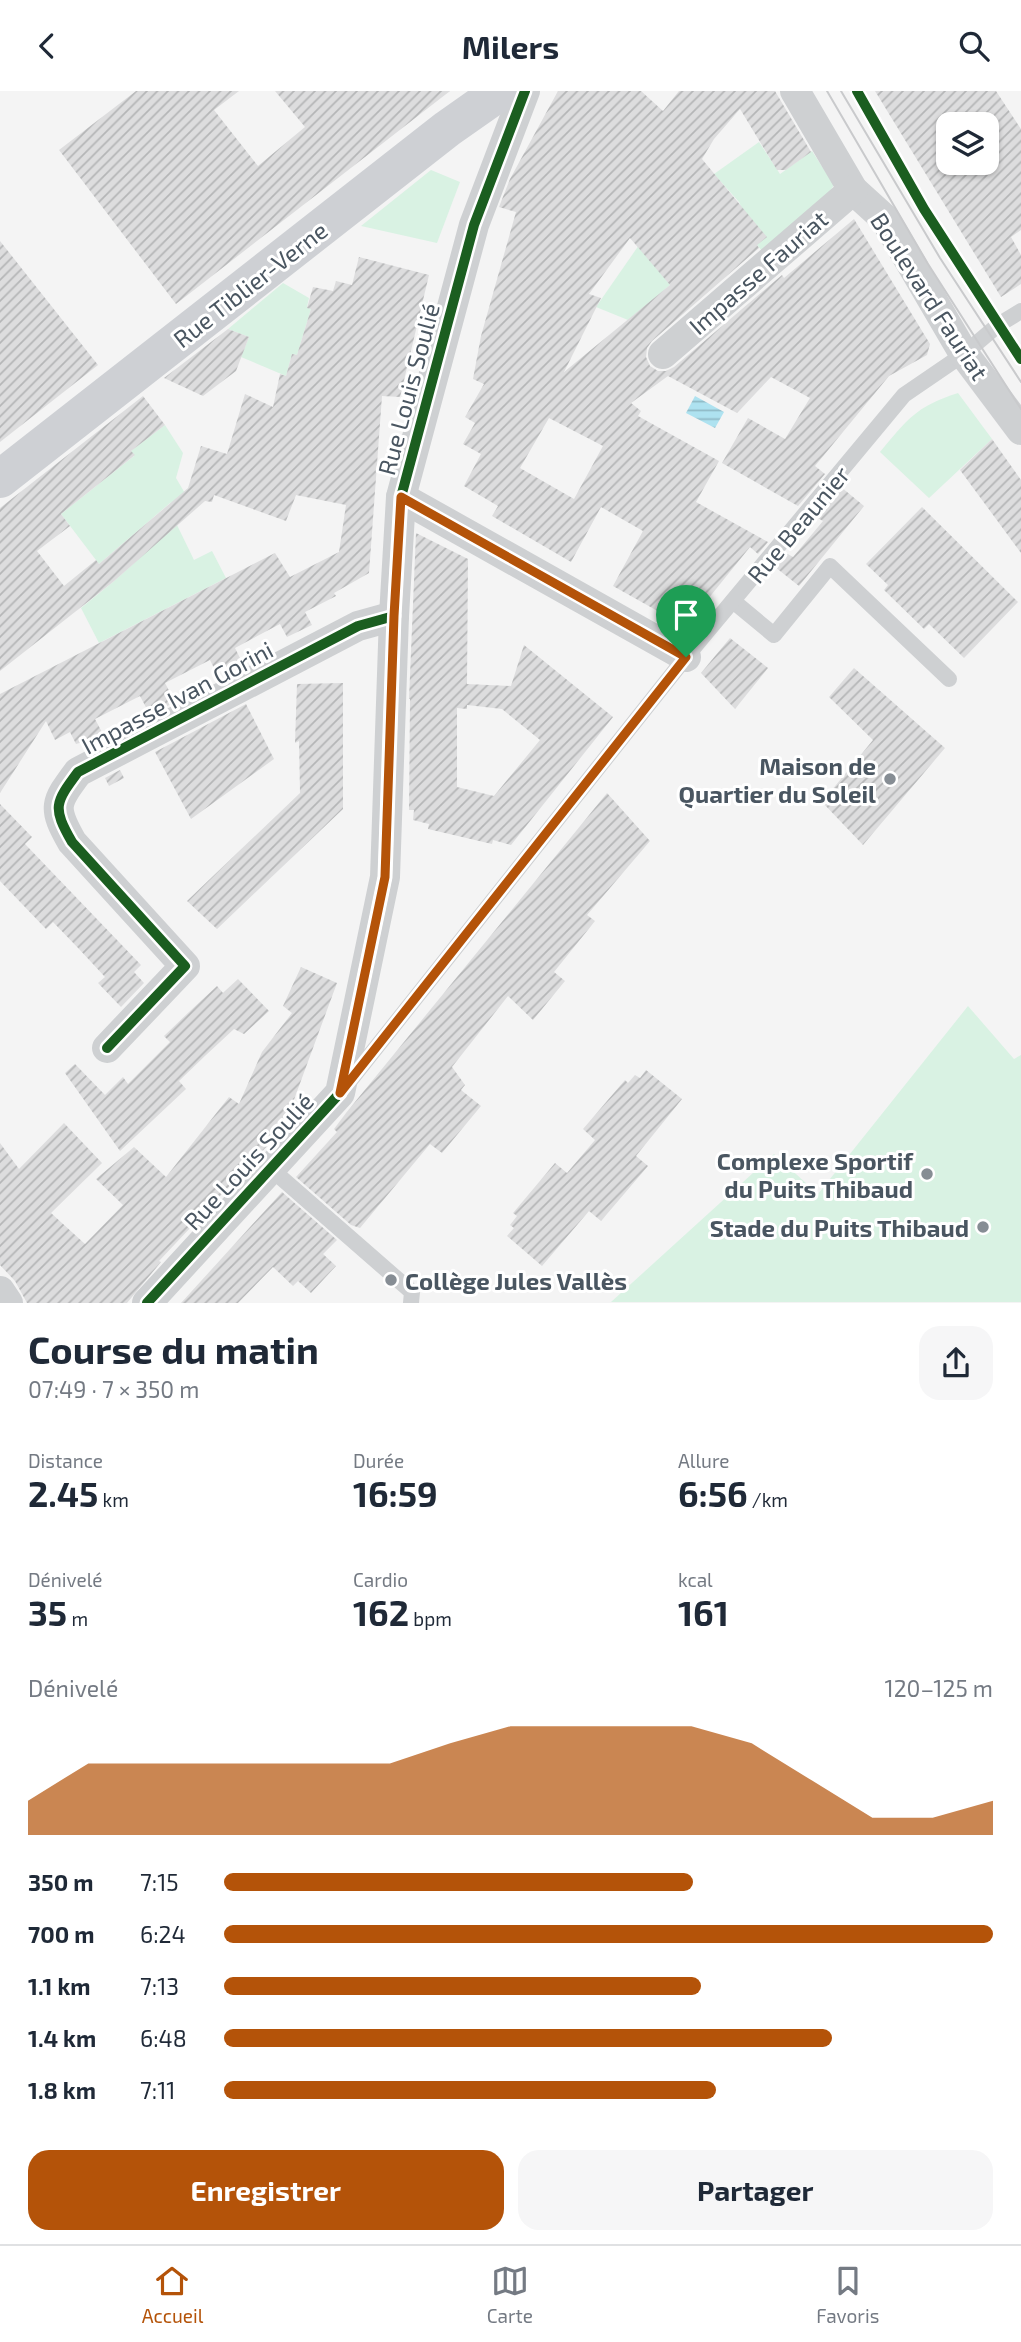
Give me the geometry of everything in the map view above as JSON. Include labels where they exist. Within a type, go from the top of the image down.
[{"type":"main road","name":"Rue Tiblier-Verne","points":[[0,479],[447,129],[501,91]]},
{"type":"street","name":"Rue Louis Soulié","points":[[147,1303],[340,1093],[385,877],[401,497],[474,225],[525,91]]},
{"type":"street","name":"Boulevard Fauriat","points":[[796,91],[853,190],[885,219],[964,353],[1021,429]]},
{"type":"street","name":"Impasse Fauriat","points":[[663,354],[853,190]]},
{"type":"street","points":[[401,497],[686,657]]},
{"type":"street","name":"Impasse Ivan Gorini","points":[[107,1048],[186,966],[72,842],[60,821],[59,798],[78,772],[358,626],[394,616]]},
{"type":"street","points":[[0,1291],[8,1303]]},
{"type":"lane","name":"Rue Beaunier","points":[[340,1093],[686,657],[904,395],[1021,311]]},
{"type":"lane","points":[[733,601],[774,635],[830,566],[949,679]]},
{"type":"lane","points":[[270,1168],[412,1292],[411,1303]]},
{"type":"green space","points":[[759,142],[780,174],[812,151],[834,185],[823,202],[763,252],[757,245],[739,202],[714,174]]},
{"type":"green space","points":[[431,170],[460,182],[437,243],[361,226]]},
{"type":"green space","points":[[639,245],[670,285],[628,320],[596,307]]},
{"type":"green space","points":[[283,283],[309,298],[307,307],[311,309],[297,355],[292,354],[286,376],[241,357],[249,337],[228,329]]},
{"type":"green space","points":[[958,393],[992,439],[929,498],[880,452],[913,415],[932,403]]},
{"type":"green space","points":[[165,425],[183,453],[176,478],[186,495],[170,503],[99,564],[61,514],[134,456],[131,451]]},
{"type":"green space","points":[[177,525],[194,560],[212,551],[226,578],[99,643],[81,608]]},
{"type":"green space","name":"Complexe Sportif du Puits Thibaud","points":[[968,1006],[1014,1059],[1021,1055],[1021,1302],[611,1302],[774,1154],[818,1194]]},
{"type":"water","points":[[695,396],[724,412],[715,428],[686,413]]},
{"type":"building","points":[[136,91],[239,91],[214,110],[258,166],[305,127],[275,91],[450,91],[176,304],[59,150]]},
{"type":"building","points":[[558,91],[641,91],[663,111],[679,91],[775,91],[811,152],[786,170],[777,170],[740,109],[714,139],[702,159],[767,237],[757,245],[759,248],[652,341],[647,348],[646,357],[650,366],[658,371],[674,367],[782,275],[784,278],[854,219],[930,344],[927,355],[889,376],[815,466],[825,474],[798,506],[722,463],[748,418],[785,439],[810,398],[771,377],[737,413],[668,376],[631,403],[641,411],[638,416],[719,461],[696,502],[768,542],[758,554],[750,547],[691,620],[679,623],[613,586],[643,531],[601,507],[571,562],[492,516],[498,506],[464,486],[481,454],[463,444],[475,423],[465,417],[484,384],[473,379],[481,336],[516,212],[499,207],[510,179]],"holes":[[[630,238],[670,285],[564,372],[601,298],[589,294]],[[549,418],[603,446],[574,499],[520,468]]]},
{"type":"building","points":[[875,91],[996,91],[1021,129],[1021,230],[1011,237],[1021,255],[1021,284],[1001,297]]},
{"type":"building","points":[[0,241],[98,365],[0,442]]},
{"type":"building","points":[[359,257],[429,275],[400,397],[382,396],[369,573],[334,593],[336,596],[305,612],[312,625],[287,637],[280,624],[235,648],[241,660],[216,672],[210,660],[165,683],[175,702],[150,715],[140,696],[95,719],[105,738],[87,748],[83,742],[76,744],[70,732],[55,740],[46,721],[0,793],[0,694],[275,553],[290,577],[339,552],[346,505],[296,495],[286,521],[214,495],[212,502],[205,501],[113,582],[0,671],[0,508],[143,396],[165,425],[131,451],[135,455],[61,514],[70,526],[37,551],[64,586],[96,560],[99,564],[188,488],[201,446],[227,454],[245,394],[273,407],[280,374],[286,376],[292,354],[297,355],[311,309],[307,308],[313,287],[333,291],[336,281],[352,285]]},
{"type":"building","points":[[228,329],[249,337],[236,371],[203,396],[164,378]]},
{"type":"building","points":[[992,439],[1021,480],[1021,553],[960,470]]},
{"type":"building","points":[[841,487],[864,506],[799,586],[775,567],[786,553],[793,557],[823,521],[816,517]]},
{"type":"building","points":[[922,507],[1018,602],[964,658],[929,624],[924,629],[884,590],[888,585],[866,564]]},
{"type":"building","points":[[416,533],[468,559],[467,684],[511,686],[524,645],[613,717],[511,845],[493,840],[492,844],[428,829],[429,824],[413,820],[414,810],[409,810],[409,699]],"holes":[[[467,705],[502,709],[540,740],[494,796],[457,787],[457,708],[467,709]]]},
{"type":"building","points":[[730,638],[768,668],[735,709],[701,673]]},
{"type":"building","points":[[854,668],[945,748],[863,845],[822,802],[873,740],[829,697]]},
{"type":"building","points":[[343,683],[343,809],[217,929],[187,901],[300,793],[299,741],[295,743],[297,684]]},
{"type":"building","points":[[246,704],[274,759],[191,819],[155,752]]},
{"type":"building","points":[[120,770],[124,778],[109,786],[105,778]]},
{"type":"building","points":[[607,793],[650,841],[587,915],[595,921],[554,972],[565,981],[533,1020],[508,996],[452,1067],[465,1085],[461,1090],[481,1106],[442,1153],[430,1144],[360,1228],[351,1225],[296,1177],[337,1132],[334,1129],[346,1113]]},
{"type":"building","points":[[0,804],[32,837],[25,844],[141,965],[134,972],[144,983],[121,1007],[98,983],[105,977],[79,949],[53,922],[46,929],[0,881]]},
{"type":"building","points":[[301,967],[337,983],[292,1105],[271,1142],[159,1261],[161,1262],[127,1303],[27,1303],[15,1281],[0,1265],[0,1143],[19,1169],[64,1123],[102,1163],[51,1213],[85,1244],[123,1205],[96,1179],[134,1147],[166,1177],[229,1097],[239,1104],[262,1052],[292,1013],[283,1006]]},
{"type":"building","points":[[238,979],[269,1011],[244,1034],[234,1029],[206,1055],[179,1081],[186,1089],[120,1151],[65,1073],[75,1064],[105,1095],[123,1077],[128,1084],[170,1042],[164,1036],[189,1012],[217,986],[223,993]]},
{"type":"building","points":[[646,1070],[682,1099],[636,1156],[648,1166],[601,1221],[589,1211],[542,1266],[507,1236],[514,1228],[510,1225],[517,1216],[513,1213],[555,1163],[567,1173],[595,1140],[583,1129],[625,1080],[628,1083],[635,1075],[640,1078]]},
{"type":"building","points":[[282,1192],[337,1240],[323,1254],[336,1266],[311,1293],[298,1281],[293,1286],[273,1267],[238,1303],[181,1303]]},
{"type":"tram line","points":[[827,91],[928,264],[1021,409]]},
{"type":"tram line","points":[[841,91],[940,258],[1021,382]]},
{"type":"cycle path","points":[[147,1303],[340,1093],[385,877],[401,497],[474,225],[525,91]]},
{"type":"cycle path","points":[[857,91],[924,209],[1021,359]]},
{"type":"cycle path","points":[[107,1048],[185,966],[72,842],[59,813],[59,805],[65,791],[78,772],[358,626],[394,616]]},
{"type":"place","name":"Maison de Quartier du Soleil","points":[[890,779]]},
{"type":"place","name":"Complexe Sportif du Puits Thibaud","points":[[927,1174]]},
{"type":"place","name":"Stade du Puits Thibaud","points":[[983,1227]]},
{"type":"place","name":"Collège Jules Vallès","points":[[391,1280]]},
{"type":"route","points":[[401,497],[686,657],[340,1093],[385,877],[401,497]]}]
